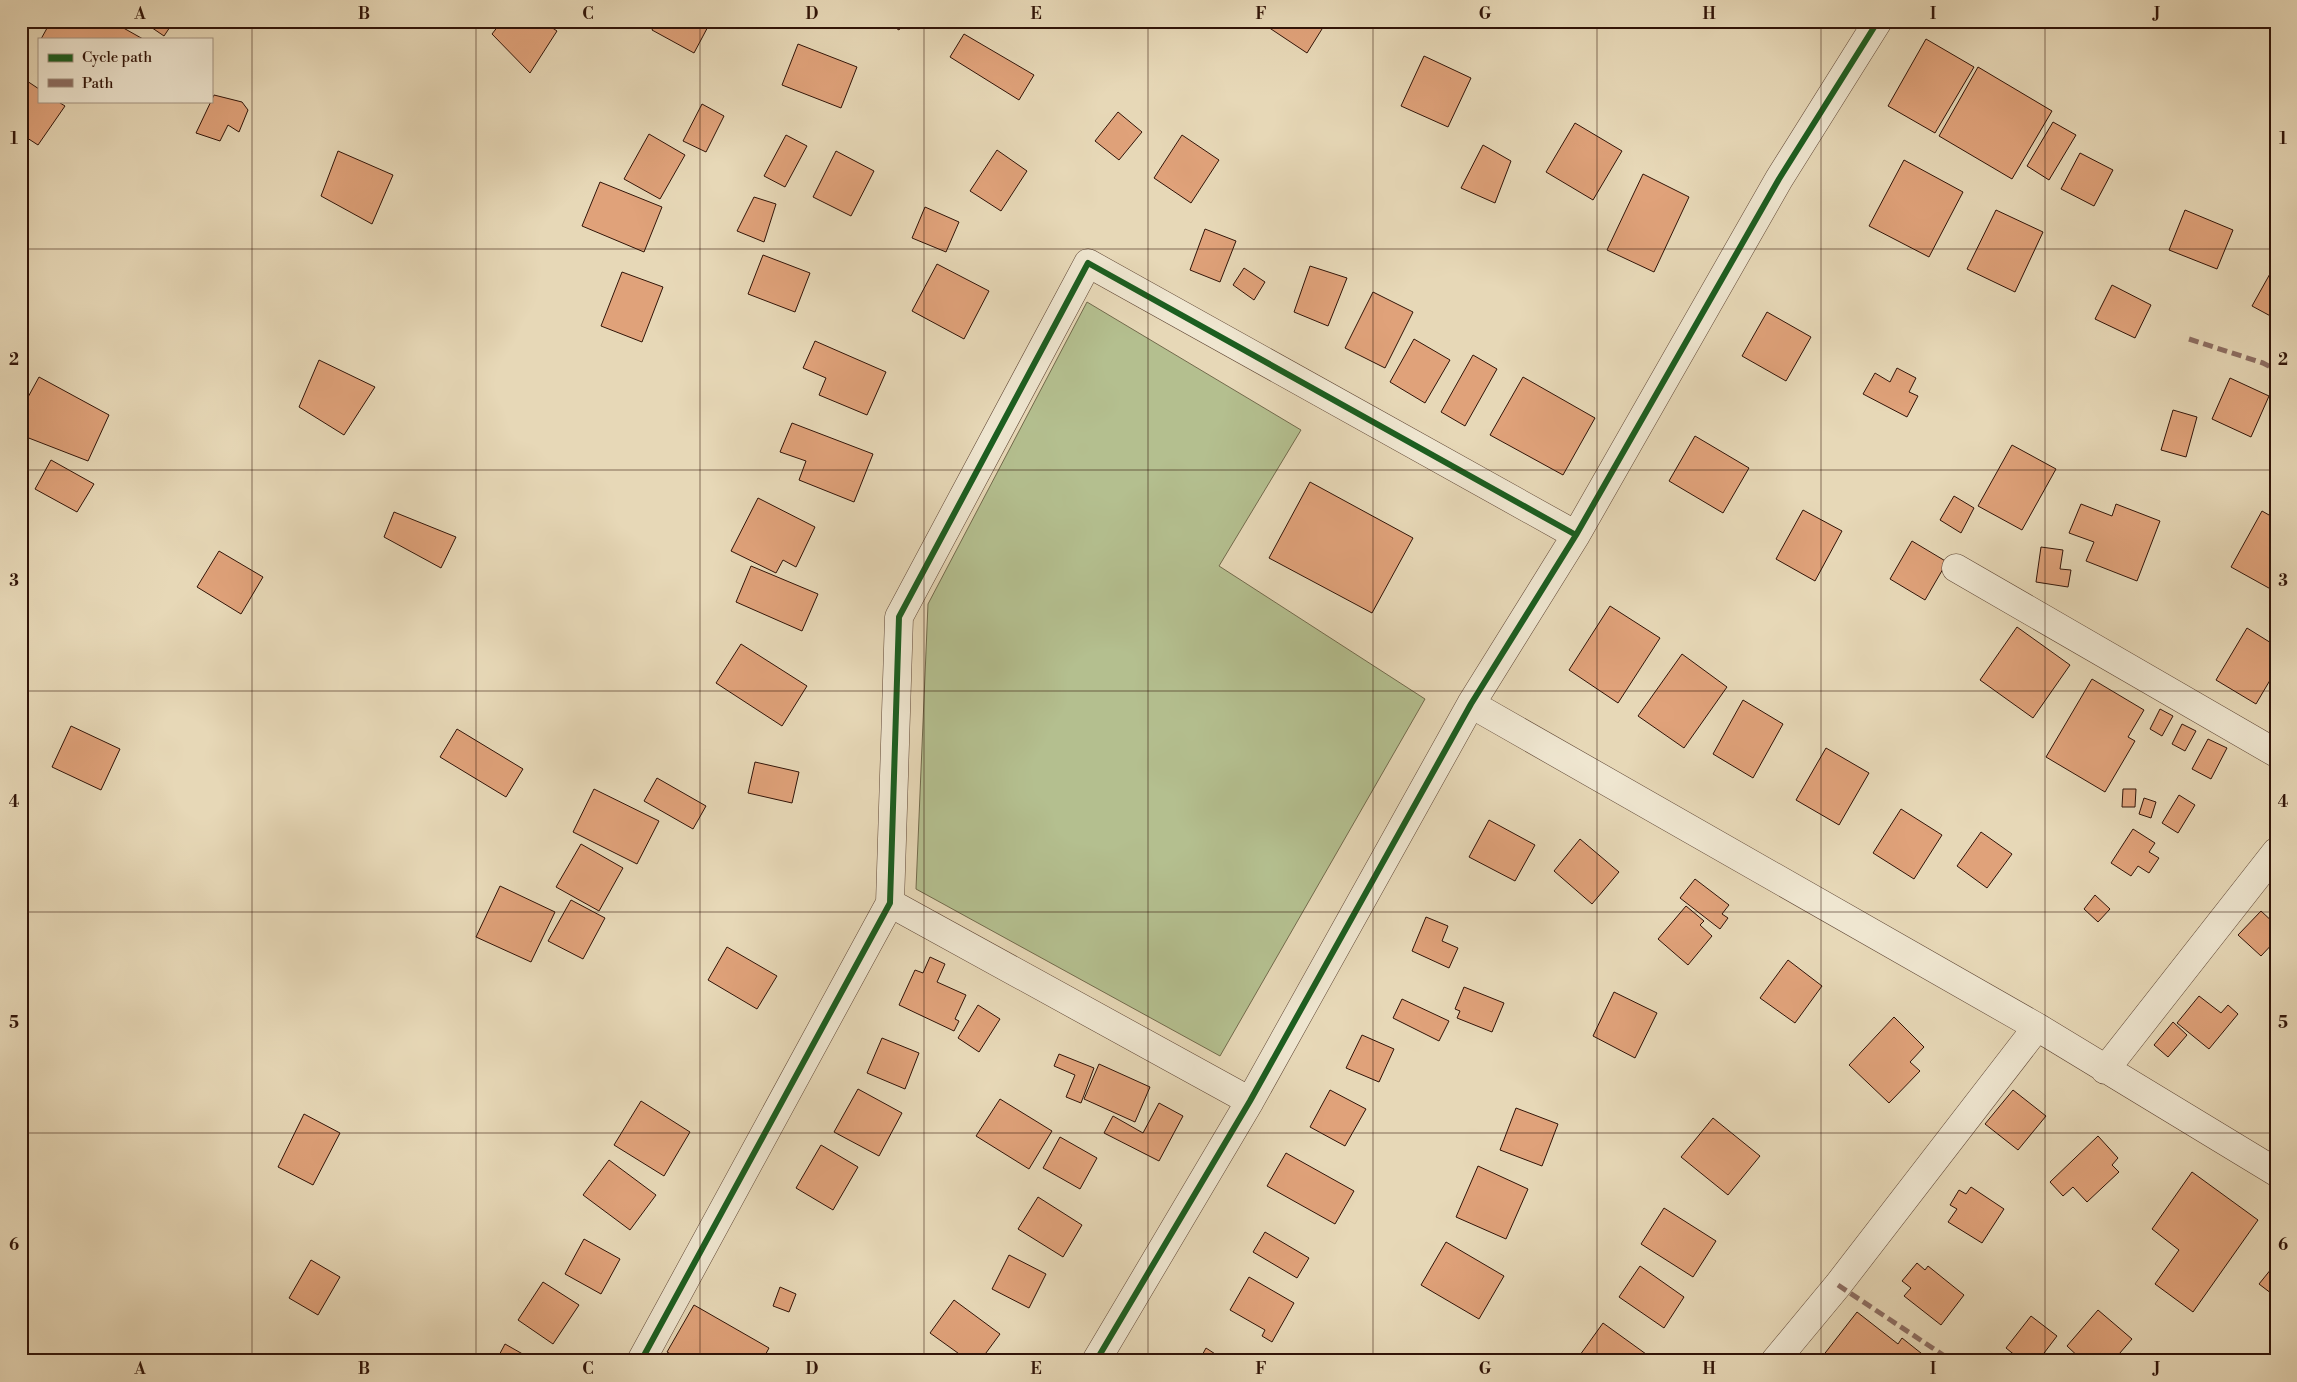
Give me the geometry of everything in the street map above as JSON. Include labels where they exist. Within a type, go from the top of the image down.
[{"type":"street","points":[[1096,1361],[1250,1101],[1471,704],[1576,535],[1779,178],[1878,21]]},
{"type":"street","points":[[641,1361],[890,903],[899,617],[1088,263],[1576,535]]},
{"type":"street","points":[[1956,568],[2276,753]]},
{"type":"street","points":[[1471,704],[2037,1027],[2276,1172]]},
{"type":"street","points":[[2105,1070],[2276,852]]},
{"type":"street","points":[[890,903],[1250,1101]]},
{"type":"street","points":[[1775,1361],[1838,1285],[2037,1027]]},
{"type":"green space","points":[[1087,302],[1301,430],[1219,566],[1425,699],[1220,1056],[916,889],[928,604]]},
{"type":"building","points":[[51,21],[111,21],[141,38],[42,38]]},
{"type":"building","points":[[142,21],[174,21],[164,36]]},
{"type":"building","points":[[502,21],[542,21],[557,31],[530,73],[492,34]]},
{"type":"building","points":[[656,21],[711,21],[694,53],[652,30]]},
{"type":"building","points":[[884,21],[905,21],[899,30]]},
{"type":"building","points":[[1259,21],[1327,21],[1307,53]]},
{"type":"building","points":[[2259,21],[2276,21],[2276,30],[2272,28]]},
{"type":"building","points":[[964,34],[1034,75],[1019,100],[950,57]]},
{"type":"building","points":[[1926,39],[1974,67],[1935,133],[1888,106]]},
{"type":"building","points":[[798,44],[857,67],[841,108],[782,85]]},
{"type":"building","points":[[1424,56],[1471,78],[1448,127],[1401,106]]},
{"type":"building","points":[[1978,67],[2052,111],[2012,179],[1939,136]]},
{"type":"building","points":[[21,77],[38,88],[38,102],[59,102],[65,106],[38,145],[21,134]]},
{"type":"building","points":[[214,95],[242,102],[248,110],[239,132],[228,125],[220,141],[196,133]]},
{"type":"building","points":[[702,104],[724,116],[706,152],[683,141]]},
{"type":"building","points":[[1118,112],[1142,132],[1119,160],[1095,141]]},
{"type":"building","points":[[2053,122],[2076,135],[2049,180],[2027,166]]},
{"type":"building","points":[[1575,123],[1622,151],[1593,200],[1546,172]]},
{"type":"building","points":[[649,134],[685,155],[660,199],[624,179]]},
{"type":"building","points":[[786,135],[807,146],[785,187],[764,176]]},
{"type":"building","points":[[1182,135],[1219,160],[1191,203],[1154,178]]},
{"type":"building","points":[[1483,145],[1511,161],[1495,203],[1461,188]]},
{"type":"building","points":[[997,150],[1027,171],[1001,211],[970,191]]},
{"type":"building","points":[[338,151],[393,175],[372,224],[321,196]]},
{"type":"building","points":[[836,151],[874,171],[851,216],[813,197]]},
{"type":"building","points":[[2080,153],[2113,170],[2094,206],[2061,189]]},
{"type":"building","points":[[1904,160],[1963,192],[1929,257],[1869,226]]},
{"type":"building","points":[[1643,174],[1689,197],[1654,272],[1607,250]]},
{"type":"building","points":[[600,182],[662,207],[644,252],[582,226]]},
{"type":"building","points":[[754,197],[776,204],[764,242],[737,231]]},
{"type":"building","points":[[925,207],[959,222],[946,252],[912,238]]},
{"type":"building","points":[[1996,210],[2043,232],[2015,292],[1967,269]]},
{"type":"building","points":[[2185,210],[2233,230],[2217,269],[2169,250]]},
{"type":"building","points":[[1205,229],[1236,241],[1220,282],[1190,270]]},
{"type":"building","points":[[763,255],[810,273],[795,312],[748,294]]},
{"type":"building","points":[[2276,263],[2276,319],[2252,306]]},
{"type":"building","points":[[937,264],[989,291],[964,339],[912,311]]},
{"type":"building","points":[[1310,266],[1347,278],[1328,326],[1294,312]]},
{"type":"building","points":[[1244,268],[1265,282],[1254,300],[1233,285]]},
{"type":"building","points":[[622,272],[663,287],[642,342],[601,326]]},
{"type":"building","points":[[2112,285],[2151,305],[2135,338],[2095,319]]},
{"type":"building","points":[[1373,292],[1413,312],[1385,368],[1345,348]]},
{"type":"building","points":[[1767,312],[1811,337],[1786,381],[1742,356]]},
{"type":"building","points":[[1414,339],[1450,360],[1425,403],[1390,382]]},
{"type":"building","points":[[815,341],[886,372],[867,415],[819,395],[826,378],[803,368]]},
{"type":"building","points":[[1473,355],[1497,369],[1465,426],[1441,412]]},
{"type":"building","points":[[319,360],[375,387],[344,435],[299,407]]},
{"type":"building","points":[[1897,368],[1916,378],[1909,392],[1918,396],[1907,417],[1863,394],[1875,373],[1890,382]]},
{"type":"building","points":[[39,377],[109,415],[88,461],[21,435],[21,410]]},
{"type":"building","points":[[1523,377],[1595,418],[1563,475],[1490,435]]},
{"type":"building","points":[[2230,378],[2269,396],[2251,437],[2212,419]]},
{"type":"building","points":[[2173,410],[2197,417],[2186,457],[2161,450]]},
{"type":"building","points":[[792,423],[873,454],[854,502],[799,480],[806,461],[780,452]]},
{"type":"building","points":[[1695,436],[1749,468],[1723,513],[1669,481]]},
{"type":"building","points":[[2012,445],[2056,469],[2022,530],[1978,506]]},
{"type":"building","points":[[51,460],[94,484],[77,512],[35,489]]},
{"type":"building","points":[[1310,482],[1413,538],[1372,613],[1269,558]]},
{"type":"building","points":[[1954,496],[1974,508],[1961,533],[1940,520]]},
{"type":"building","points":[[758,498],[815,527],[796,567],[783,560],[776,573],[731,551]]},
{"type":"building","points":[[2081,504],[2112,516],[2116,504],[2160,521],[2137,581],[2086,561],[2094,542],[2069,533]]},
{"type":"building","points":[[1803,510],[1842,531],[1815,581],[1776,559]]},
{"type":"building","points":[[2262,511],[2276,519],[2276,592],[2231,567]]},
{"type":"building","points":[[394,512],[456,537],[441,568],[384,537]]},
{"type":"building","points":[[1912,541],[1947,562],[1925,600],[1890,579]]},
{"type":"building","points":[[2041,547],[2063,550],[2060,569],[2071,570],[2068,587],[2036,582]]},
{"type":"building","points":[[219,551],[263,577],[241,614],[197,587]]},
{"type":"building","points":[[751,566],[818,594],[802,631],[736,602]]},
{"type":"building","points":[[1610,606],[1660,638],[1618,703],[1569,670]]},
{"type":"building","points":[[2017,627],[2070,665],[2033,718],[1980,680]]},
{"type":"building","points":[[2247,628],[2276,646],[2276,670],[2256,704],[2216,680]]},
{"type":"building","points":[[741,644],[807,686],[782,726],[716,683]]},
{"type":"building","points":[[1682,654],[1727,687],[1684,748],[1638,716]]},
{"type":"building","points":[[2092,679],[2144,710],[2128,737],[2135,741],[2105,792],[2046,757]]},
{"type":"building","points":[[1743,700],[1783,724],[1753,778],[1713,754]]},
{"type":"building","points":[[2160,709],[2173,716],[2162,736],[2150,729]]},
{"type":"building","points":[[2182,724],[2196,731],[2185,751],[2172,744]]},
{"type":"building","points":[[71,726],[120,749],[101,790],[52,767]]},
{"type":"building","points":[[457,729],[523,769],[506,797],[440,757]]},
{"type":"building","points":[[2208,739],[2227,748],[2211,779],[2192,769]]},
{"type":"building","points":[[1826,748],[1869,773],[1839,825],[1796,800]]},
{"type":"building","points":[[755,762],[799,772],[792,803],[748,793]]},
{"type":"building","points":[[657,778],[706,806],[693,829],[644,801]]},
{"type":"building","points":[[594,789],[659,821],[637,864],[573,832]]},
{"type":"building","points":[[2123,789],[2136,789],[2135,807],[2122,807]]},
{"type":"building","points":[[2179,795],[2195,805],[2178,833],[2162,823]]},
{"type":"building","points":[[2144,798],[2156,802],[2151,818],[2139,814]]},
{"type":"building","points":[[1901,809],[1942,835],[1914,879],[1873,853]]},
{"type":"building","points":[[1489,820],[1535,845],[1515,881],[1469,857]]},
{"type":"building","points":[[2133,829],[2155,843],[2149,852],[2159,858],[2149,873],[2138,866],[2131,876],[2111,863]]},
{"type":"building","points":[[1981,832],[2012,854],[1987,888],[1957,866]]},
{"type":"building","points":[[1580,839],[1619,872],[1592,904],[1554,871]]},
{"type":"building","points":[[581,844],[623,868],[599,911],[556,887]]},
{"type":"building","points":[[1695,879],[1729,905],[1722,914],[1728,918],[1720,929],[1680,898]]},
{"type":"building","points":[[500,886],[555,912],[531,962],[476,937]]},
{"type":"building","points":[[2095,895],[2110,909],[2098,922],[2084,909]]},
{"type":"building","points":[[571,900],[605,918],[583,959],[548,941]]},
{"type":"building","points":[[1686,906],[1704,921],[1700,925],[1712,936],[1688,965],[1658,939]]},
{"type":"building","points":[[2261,911],[2276,925],[2276,940],[2261,956],[2238,935]]},
{"type":"building","points":[[1426,917],[1448,926],[1442,941],[1458,948],[1449,968],[1412,951]]},
{"type":"building","points":[[727,947],[777,976],[757,1009],[708,980]]},
{"type":"building","points":[[930,957],[945,964],[937,982],[966,995],[955,1019],[959,1021],[954,1031],[899,1005],[915,970],[923,973]]},
{"type":"building","points":[[1788,960],[1822,986],[1795,1023],[1760,998]]},
{"type":"building","points":[[1464,987],[1504,1003],[1492,1032],[1457,1018],[1460,1011],[1455,1009]]},
{"type":"building","points":[[1614,992],[1657,1013],[1635,1058],[1593,1036]]},
{"type":"building","points":[[2199,996],[2221,1013],[2228,1005],[2238,1014],[2209,1049],[2177,1023]]},
{"type":"building","points":[[1402,999],[1449,1021],[1439,1041],[1393,1018]]},
{"type":"building","points":[[978,1005],[1000,1019],[979,1052],[958,1038]]},
{"type":"building","points":[[1894,1017],[1924,1047],[1910,1062],[1920,1071],[1889,1103],[1849,1065]]},
{"type":"building","points":[[2173,1022],[2187,1035],[2168,1057],[2154,1045]]},
{"type":"building","points":[[1362,1035],[1394,1049],[1379,1082],[1346,1068]]},
{"type":"building","points":[[882,1038],[919,1053],[905,1089],[867,1073]]},
{"type":"building","points":[[1059,1054],[1094,1068],[1081,1103],[1066,1097],[1075,1075],[1054,1066]]},
{"type":"building","points":[[1099,1064],[1150,1087],[1135,1122],[1084,1099]]},
{"type":"building","points":[[858,1089],[902,1113],[879,1156],[834,1132]]},
{"type":"building","points":[[1330,1090],[1366,1109],[1345,1146],[1310,1127]]},
{"type":"building","points":[[2013,1090],[2046,1116],[2018,1150],[1985,1124]]},
{"type":"building","points":[[1000,1099],[1052,1131],[1029,1169],[976,1136]]},
{"type":"building","points":[[641,1101],[690,1132],[664,1176],[614,1145]]},
{"type":"building","points":[[1159,1103],[1183,1116],[1159,1161],[1104,1133],[1113,1116],[1143,1133]]},
{"type":"building","points":[[1516,1108],[1558,1124],[1542,1166],[1500,1150]]},
{"type":"building","points":[[304,1114],[340,1133],[313,1185],[278,1167]]},
{"type":"building","points":[[1713,1118],[1760,1156],[1728,1195],[1681,1157]]},
{"type":"building","points":[[2098,1136],[2118,1158],[2112,1165],[2119,1172],[2087,1202],[2073,1187],[2063,1196],[2050,1182]]},
{"type":"building","points":[[1060,1137],[1097,1158],[1080,1189],[1043,1168]]},
{"type":"building","points":[[821,1145],[858,1167],[833,1210],[796,1188]]},
{"type":"building","points":[[1286,1153],[1354,1191],[1335,1224],[1267,1186]]},
{"type":"building","points":[[609,1160],[656,1195],[630,1230],[583,1195]]},
{"type":"building","points":[[1478,1166],[1528,1189],[1506,1239],[1456,1217]]},
{"type":"building","points":[[2192,1172],[2258,1220],[2193,1312],[2155,1284],[2179,1250],[2152,1229]]},
{"type":"building","points":[[1971,1187],[2004,1209],[1982,1243],[1948,1222],[1957,1209],[1950,1205],[1959,1190],[1966,1194]]},
{"type":"building","points":[[1038,1197],[1082,1225],[1063,1257],[1018,1229]]},
{"type":"building","points":[[1664,1208],[1716,1241],[1693,1277],[1641,1244]]},
{"type":"building","points":[[1265,1232],[1309,1258],[1297,1278],[1253,1252]]},
{"type":"building","points":[[584,1239],[620,1259],[601,1294],[565,1274]]},
{"type":"building","points":[[1446,1242],[1504,1276],[1479,1319],[1421,1285]]},
{"type":"building","points":[[1009,1255],[1046,1274],[1029,1308],[992,1289]]},
{"type":"building","points":[[311,1260],[340,1277],[318,1315],[289,1298]]},
{"type":"building","points":[[1917,1263],[1925,1270],[1928,1266],[1964,1295],[1941,1325],[1904,1296],[1911,1288],[1902,1281]]},
{"type":"building","points":[[2276,1263],[2276,1297],[2259,1284]]},
{"type":"building","points":[[1640,1266],[1684,1297],[1664,1328],[1619,1297]]},
{"type":"building","points":[[1249,1277],[1294,1303],[1272,1342],[1262,1336],[1265,1330],[1230,1310]]},
{"type":"building","points":[[543,1282],[579,1305],[553,1344],[518,1320]]},
{"type":"building","points":[[780,1287],[796,1294],[789,1312],[773,1306]]},
{"type":"building","points":[[954,1300],[1000,1334],[980,1361],[969,1361],[930,1333]]},
{"type":"building","points":[[694,1305],[769,1348],[762,1361],[683,1361],[667,1352]]},
{"type":"building","points":[[2098,1310],[2132,1339],[2113,1361],[2083,1361],[2067,1346]]},
{"type":"building","points":[[1857,1312],[1898,1344],[1902,1338],[1931,1361],[1826,1361],[1822,1357]]},
{"type":"building","points":[[2031,1316],[2057,1336],[2038,1361],[2022,1361],[2006,1348]]},
{"type":"building","points":[[1603,1323],[1646,1354],[1641,1361],[1588,1361],[1580,1355]]},
{"type":"building","points":[[505,1344],[535,1361],[496,1361]]},
{"type":"building","points":[[1206,1348],[1226,1361],[1199,1361]]},
{"type":"marked path","points":[[2189,339],[2263,363],[2276,370]]},
{"type":"marked path","points":[[1838,1285],[1952,1361]]},
{"type":"cycle path","points":[[1096,1361],[1250,1101],[1471,704],[1576,535],[1779,179],[1878,21]]},
{"type":"cycle path","points":[[641,1361],[890,903],[899,617],[1088,263],[1576,535]]}]
